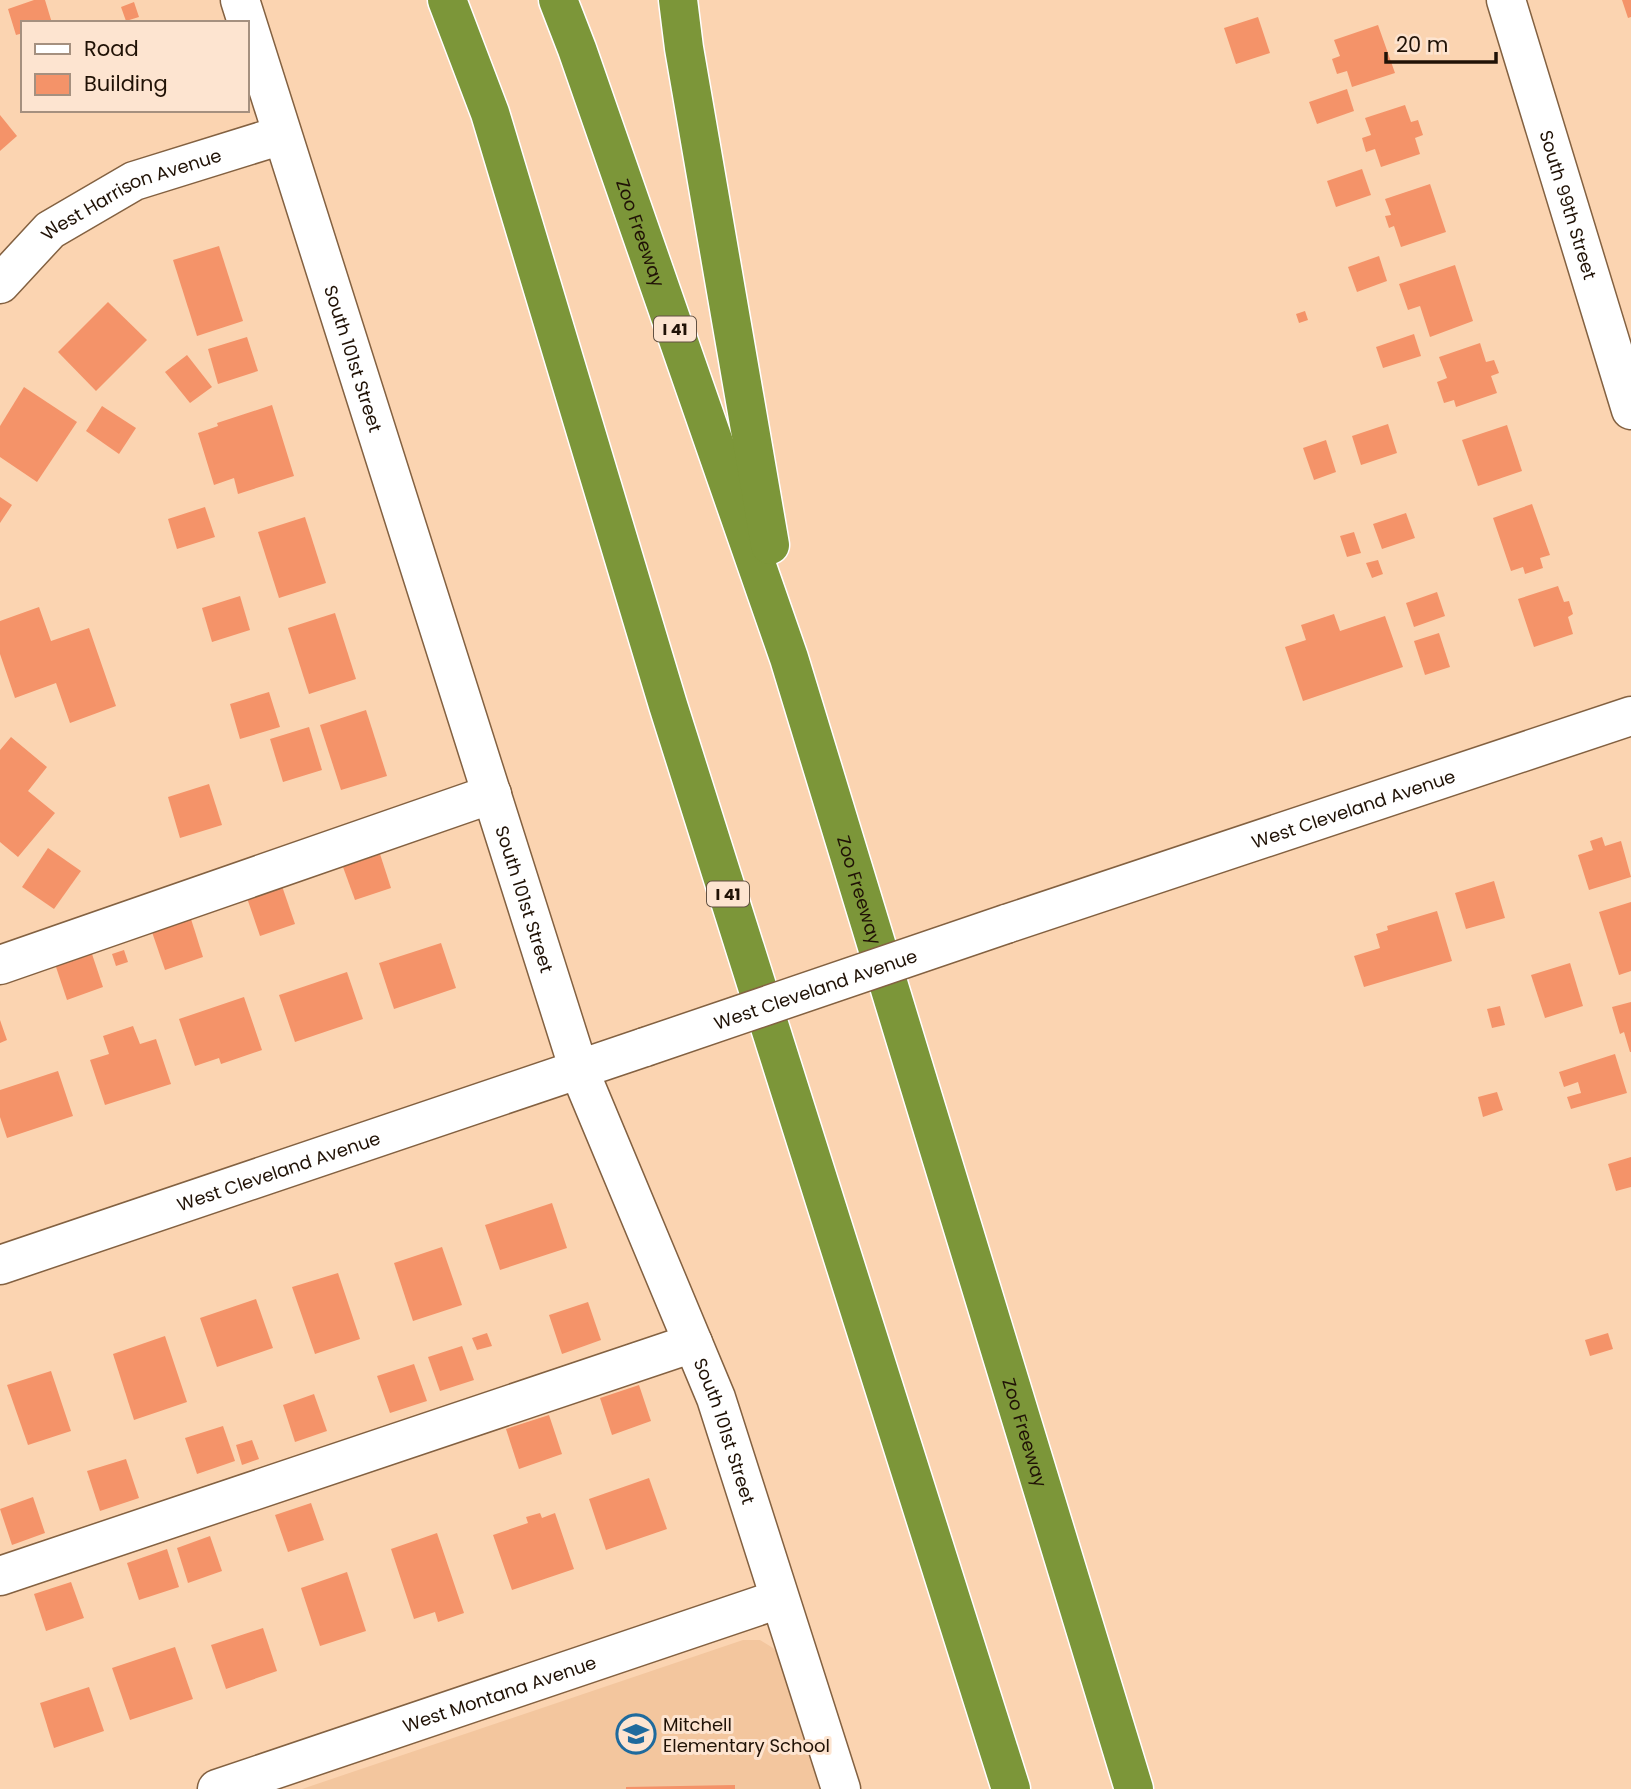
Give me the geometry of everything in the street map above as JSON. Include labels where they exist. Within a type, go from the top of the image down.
[{"type":"highway","name":"I 41","points":[[447,0],[490,113],[668,705],[1011,1789]]},
{"type":"highway","name":"Zoo Freeway","points":[[558,0],[578,49],[789,658],[1133,1789]]},
{"type":"highway","points":[[678,0],[688,75],[789,658]]},
{"type":"street","name":"South 101st Street","points":[[240,0],[247,21]]},
{"type":"street","name":"South 99th Street","points":[[1506,0],[1631,410]]},
{"type":"street","name":"South 101st Street","points":[[248,26],[579,1070],[716,1398],[841,1789]]},
{"type":"street","name":"West Harrison Avenue","points":[[0,284],[50,230],[134,181],[282,135]]},
{"type":"street","name":"West Cleveland Avenue","points":[[0,1265],[1006,924],[1631,716]]},
{"type":"street","points":[[0,965],[492,794]]},
{"type":"street","points":[[0,1576],[693,1343]]},
{"type":"street","name":"West Montana Avenue","points":[[216,1789],[779,1598]]},
{"type":"shaded area","name":"Mitchell Elementary School","points":[[743,1640],[760,1640],[782,1658],[823,1789],[302,1789]]},
{"type":"building","points":[[34,0],[45,0],[51,21],[21,21],[21,34],[16,35],[8,9]]},
{"type":"building","points":[[1622,0],[1631,0],[1631,17],[1628,18]]},
{"type":"building","points":[[134,2],[139,17],[126,21],[121,7]]},
{"type":"building","points":[[1258,17],[1270,53],[1236,64],[1224,28]]},
{"type":"building","points":[[1378,25],[1395,73],[1352,87],[1347,71],[1337,74],[1332,59],[1340,56],[1334,40]]},
{"type":"building","points":[[1347,89],[1354,111],[1317,124],[1309,102]]},
{"type":"building","points":[[1405,105],[1411,122],[1418,120],[1423,135],[1415,138],[1420,154],[1381,167],[1375,149],[1366,152],[1362,138],[1371,135],[1365,118]]},
{"type":"building","points":[[0,115],[17,136],[0,151]]},
{"type":"building","points":[[1362,169],[1371,195],[1336,207],[1327,181]]},
{"type":"building","points":[[1430,184],[1446,232],[1401,247],[1394,226],[1389,228],[1385,216],[1391,215],[1385,199]]},
{"type":"building","points":[[219,246],[243,321],[197,336],[173,260]]},
{"type":"building","points":[[1379,256],[1387,281],[1357,292],[1348,267]]},
{"type":"building","points":[[1455,265],[1473,321],[1430,337],[1420,306],[1408,310],[1399,284]]},
{"type":"building","points":[[108,302],[147,340],[96,391],[58,352]]},
{"type":"building","points":[[1305,311],[1308,320],[1299,323],[1296,314]]},
{"type":"building","points":[[1414,334],[1421,356],[1383,368],[1376,347]]},
{"type":"building","points":[[247,337],[258,371],[218,384],[208,349]]},
{"type":"building","points":[[1480,343],[1486,362],[1494,360],[1499,373],[1491,376],[1497,393],[1456,407],[1454,400],[1444,403],[1437,382],[1447,378],[1439,357]]},
{"type":"building","points":[[187,355],[212,387],[190,403],[165,372]]},
{"type":"building","points":[[24,387],[77,422],[37,482],[0,457],[0,426]]},
{"type":"building","points":[[272,405],[294,476],[238,494],[234,478],[214,485],[198,433],[218,426],[217,423]]},
{"type":"building","points":[[102,406],[136,428],[119,454],[86,431]]},
{"type":"building","points":[[1388,424],[1397,453],[1361,465],[1352,436]]},
{"type":"building","points":[[1507,425],[1522,471],[1478,486],[1462,440]]},
{"type":"building","points":[[1326,440],[1336,472],[1314,480],[1303,448]]},
{"type":"building","points":[[0,497],[12,505],[0,523]]},
{"type":"building","points":[[1532,504],[1550,555],[1540,558],[1543,568],[1525,574],[1523,567],[1511,571],[1493,518]]},
{"type":"building","points":[[205,507],[215,537],[177,549],[168,519]]},
{"type":"building","points":[[1406,513],[1415,538],[1382,549],[1373,524]]},
{"type":"building","points":[[305,517],[326,583],[279,598],[258,532]]},
{"type":"building","points":[[1354,532],[1361,553],[1347,557],[1340,536]]},
{"type":"building","points":[[1378,560],[1383,574],[1372,578],[1366,563]]},
{"type":"building","points":[[1558,586],[1564,602],[1569,601],[1573,614],[1568,617],[1573,634],[1534,647],[1518,599]]},
{"type":"building","points":[[1437,592],[1445,616],[1414,627],[1406,603]]},
{"type":"building","points":[[240,596],[250,630],[212,642],[202,608]]},
{"type":"building","points":[[39,607],[51,641],[89,628],[116,706],[70,723],[56,683],[15,698],[0,654],[0,621]]},
{"type":"building","points":[[335,613],[356,679],[309,694],[288,628]]},
{"type":"building","points":[[1334,614],[1340,631],[1385,616],[1403,667],[1303,701],[1285,647],[1306,640],[1301,625]]},
{"type":"building","points":[[1439,633],[1450,667],[1425,675],[1414,641]]},
{"type":"building","points":[[269,692],[280,727],[240,739],[230,704]]},
{"type":"building","points":[[366,710],[387,776],[341,790],[320,725]]},
{"type":"building","points":[[309,727],[322,770],[283,782],[270,739]]},
{"type":"building","points":[[11,737],[47,767],[28,791],[55,813],[18,857],[0,842],[0,750]]},
{"type":"building","points":[[209,784],[222,825],[180,838],[168,797]]},
{"type":"building","points":[[1602,837],[1605,846],[1621,841],[1631,877],[1589,890],[1578,855],[1593,850],[1590,841]]},
{"type":"building","points":[[48,848],[81,871],[54,909],[22,887]]},
{"type":"building","points":[[380,854],[391,888],[355,900],[343,867]]},
{"type":"building","points":[[1494,881],[1505,918],[1466,929],[1455,893]]},
{"type":"building","points":[[282,886],[295,924],[260,936],[247,898]]},
{"type":"building","points":[[1631,902],[1631,971],[1619,975],[1599,912]]},
{"type":"building","points":[[1437,911],[1452,961],[1364,987],[1354,956],[1380,948],[1376,934],[1388,930],[1387,926]]},
{"type":"building","points":[[191,919],[203,957],[165,970],[152,932]]},
{"type":"building","points":[[441,943],[456,988],[394,1009],[379,963]]},
{"type":"building","points":[[90,948],[103,987],[67,1000],[54,961]]},
{"type":"building","points":[[124,950],[128,962],[116,966],[112,954]]},
{"type":"building","points":[[1570,963],[1583,1006],[1545,1018],[1531,975]]},
{"type":"building","points":[[347,972],[363,1019],[295,1042],[279,995]]},
{"type":"building","points":[[244,997],[262,1050],[221,1064],[219,1058],[195,1066],[179,1019]]},
{"type":"building","points":[[1631,1002],[1630,1052],[1624,1032],[1620,1034],[1612,1007]]},
{"type":"building","points":[[1500,1006],[1505,1025],[1492,1028],[1487,1009]]},
{"type":"building","points":[[0,1020],[7,1040],[0,1043]]},
{"type":"building","points":[[133,1026],[140,1044],[156,1039],[171,1084],[105,1105],[90,1060],[109,1054],[103,1036]]},
{"type":"building","points":[[1615,1054],[1627,1093],[1571,1109],[1567,1097],[1581,1093],[1578,1082],[1564,1087],[1559,1072]]},
{"type":"building","points":[[58,1071],[73,1116],[7,1138],[0,1117],[0,1090]]},
{"type":"building","points":[[1497,1092],[1503,1110],[1483,1117],[1478,1097]]},
{"type":"building","points":[[1631,1157],[1631,1187],[1616,1191],[1608,1164]]},
{"type":"building","points":[[552,1203],[567,1248],[500,1270],[485,1225]]},
{"type":"building","points":[[442,1247],[462,1305],[413,1321],[394,1263]]},
{"type":"building","points":[[338,1273],[360,1339],[315,1354],[292,1287]]},
{"type":"building","points":[[256,1299],[273,1348],[217,1367],[200,1318]]},
{"type":"building","points":[[588,1302],[601,1340],[562,1354],[549,1315]]},
{"type":"building","points":[[487,1333],[492,1346],[477,1350],[472,1338]]},
{"type":"building","points":[[1608,1333],[1613,1349],[1590,1356],[1585,1340]]},
{"type":"building","points":[[165,1336],[187,1402],[134,1420],[113,1354]]},
{"type":"building","points":[[462,1346],[474,1380],[440,1391],[428,1357]]},
{"type":"building","points":[[414,1364],[427,1401],[390,1413],[377,1376]]},
{"type":"building","points":[[51,1371],[71,1431],[28,1445],[7,1385]]},
{"type":"building","points":[[639,1385],[651,1421],[612,1435],[600,1398]]},
{"type":"building","points":[[314,1394],[327,1431],[295,1442],[283,1405]]},
{"type":"building","points":[[549,1415],[562,1454],[519,1469],[506,1429]]},
{"type":"building","points":[[223,1426],[235,1461],[197,1474],[185,1438]]},
{"type":"building","points":[[252,1440],[259,1459],[242,1465],[236,1445]]},
{"type":"building","points":[[126,1459],[139,1498],[100,1511],[87,1471]]},
{"type":"building","points":[[649,1478],[667,1529],[606,1550],[589,1499]]},
{"type":"building","points":[[33,1497],[45,1533],[12,1545],[0,1509]]},
{"type":"building","points":[[311,1503],[324,1540],[288,1552],[275,1515]]},
{"type":"building","points":[[540,1513],[542,1518],[555,1513],[574,1569],[512,1590],[493,1535],[528,1523],[526,1517]]},
{"type":"building","points":[[437,1533],[464,1613],[438,1622],[435,1612],[414,1619],[391,1549]]},
{"type":"building","points":[[210,1536],[222,1571],[188,1583],[177,1548]]},
{"type":"building","points":[[167,1549],[179,1587],[139,1600],[127,1563]]},
{"type":"building","points":[[347,1572],[366,1631],[320,1646],[301,1588]]},
{"type":"building","points":[[71,1582],[84,1618],[46,1631],[34,1594]]},
{"type":"building","points":[[263,1628],[277,1671],[226,1689],[211,1645]]},
{"type":"building","points":[[175,1647],[193,1699],[130,1720],[112,1668]]},
{"type":"building","points":[[89,1687],[104,1731],[54,1748],[40,1703]]},
{"type":"building","points":[[735,1785],[735,1789],[626,1789],[626,1787]]},
{"type":"place","name":"Mitchell Elementary School","points":[[636,1734]]}]
